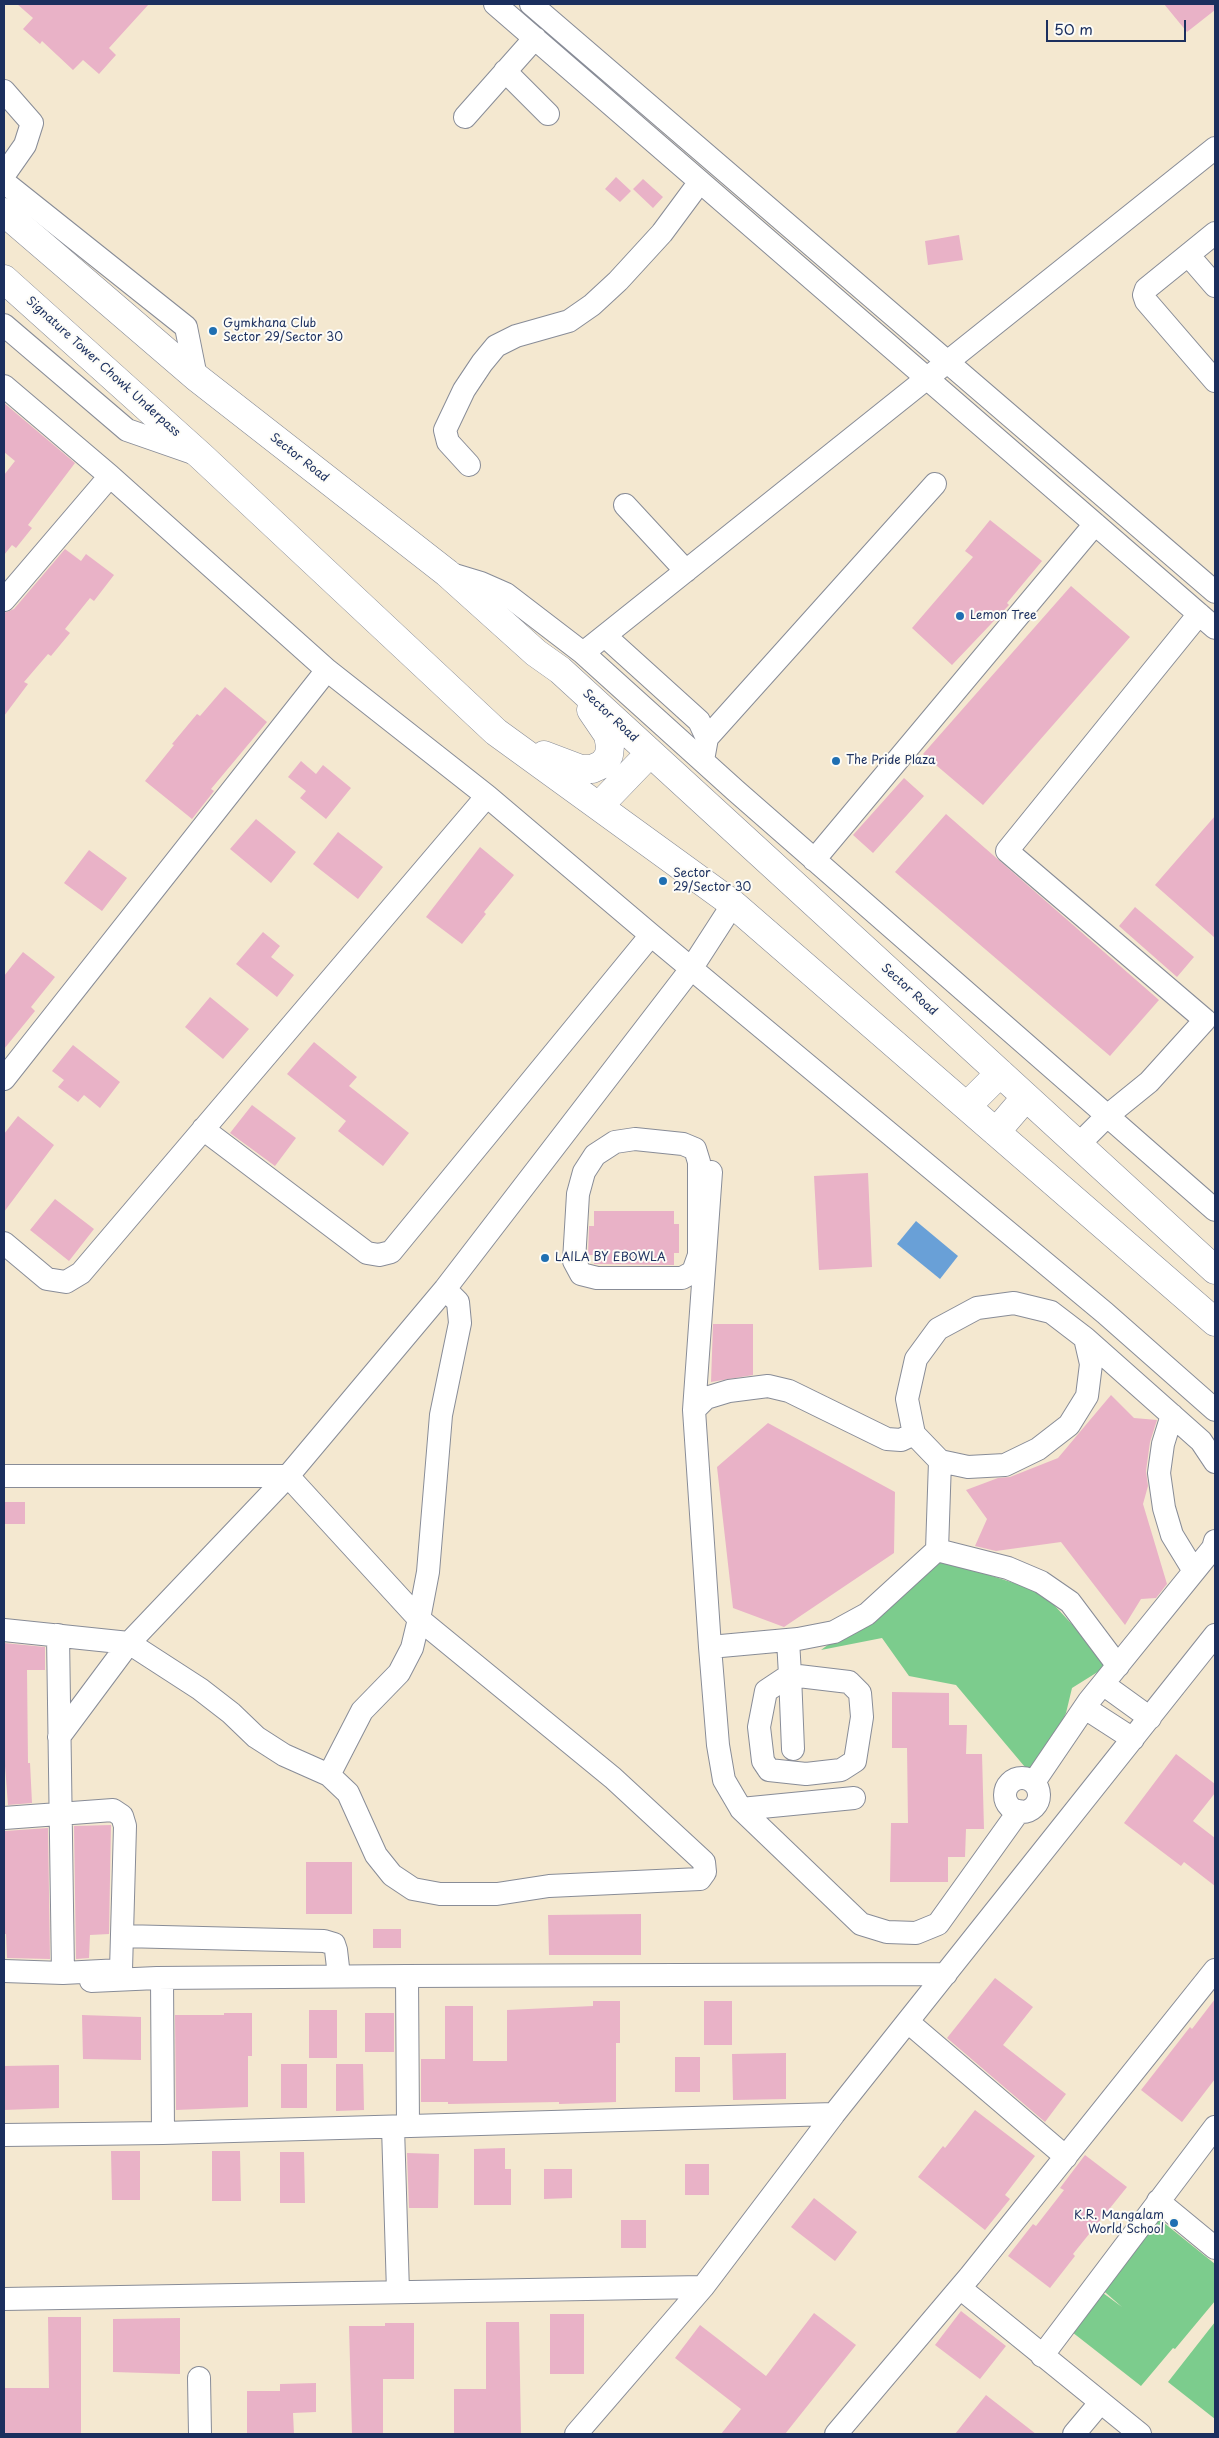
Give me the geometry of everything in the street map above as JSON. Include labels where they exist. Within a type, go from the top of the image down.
[{"type":"main road","points":[[4,212],[196,377]]},
{"type":"main road","name":"Signature Tower Chowk Underpass","points":[[4,279],[201,456]]},
{"type":"main road","name":"Sector Road","points":[[196,377],[447,573],[536,653],[560,670],[1215,1270]]},
{"type":"main road","points":[[201,456],[496,732],[733,904],[1215,1322]]},
{"type":"main road","points":[[496,732],[551,758],[581,769],[592,769],[603,764],[609,755],[608,736],[560,670]]},
{"type":"main road","points":[[599,806],[650,753]]},
{"type":"main road","points":[[967,1106],[1000,1073]]},
{"type":"main road","points":[[996,1132],[1026,1097]]},
{"type":"street","points":[[495,4],[699,183],[1207,621],[1007,851],[1206,1020],[1149,1082],[1107,1116],[1078,1145]]},
{"type":"street","points":[[531,4],[1215,592]]},
{"type":"street","points":[[465,117],[535,38]]},
{"type":"street","points":[[505,71],[548,114]]},
{"type":"street","points":[[4,91],[32,123],[25,145],[4,175]]},
{"type":"street","points":[[583,653],[1215,148]]},
{"type":"street","points":[[4,182],[186,327],[196,377]]},
{"type":"street","points":[[469,466],[448,442],[445,430],[464,390],[486,358],[496,346],[516,336],[569,321],[592,305],[618,281],[662,233],[699,183]]},
{"type":"street","points":[[1215,233],[1146,289],[1144,295],[1146,301],[1215,381]]},
{"type":"street","points":[[1189,256],[1215,286]]},
{"type":"street","points":[[4,325],[127,430],[201,456]]},
{"type":"street","points":[[4,386],[110,476],[328,670],[488,796],[651,936],[1105,1313],[1215,1410]]},
{"type":"street","points":[[4,600],[110,476]]},
{"type":"street","points":[[703,760],[707,738],[935,484]]},
{"type":"street","points":[[626,505],[686,571]]},
{"type":"street","points":[[814,860],[1095,524]]},
{"type":"street","points":[[447,573],[481,583],[506,594],[583,653],[814,860],[1215,1210]]},
{"type":"street","points":[[605,636],[699,721],[707,738]]},
{"type":"street","points":[[4,1079],[328,670]]},
{"type":"street","points":[[736,791],[777,870]]},
{"type":"street","points":[[4,1243],[47,1279],[66,1282],[81,1273],[488,796]]},
{"type":"street","points":[[60,1737],[129,1642],[288,1476],[445,1290],[691,969],[733,904]]},
{"type":"street","points":[[203,1129],[367,1253],[379,1255],[391,1252],[651,936]]},
{"type":"street","points":[[566,1132],[596,1155]]},
{"type":"street","points":[[635,1139],[683,1144],[695,1149],[699,1162],[699,1255],[693,1272],[682,1278],[597,1278],[582,1274],[574,1262],[578,1194],[584,1172],[596,1155],[615,1142],[635,1139]]},
{"type":"street","points":[[712,1172],[694,1410],[710,1647],[718,1744],[724,1780],[741,1809],[861,1924],[887,1932],[916,1933],[938,1924],[1019,1811],[1030,1810],[1038,1802],[1039,1792],[1034,1782],[1084,1708],[1213,1548],[1215,1541]]},
{"type":"street","points":[[329,1775],[362,1711],[399,1673],[412,1648],[419,1619],[428,1572],[441,1416],[460,1323],[458,1302],[445,1290]]},
{"type":"street","points":[[1085,1338],[1091,1364],[1087,1396],[1069,1425],[1038,1449],[1005,1465],[968,1467],[940,1461],[914,1434],[908,1399],[914,1367],[916,1360],[938,1329],[977,1308],[1014,1303],[1051,1312],[1085,1338],[1201,1441],[1215,1462]]},
{"type":"street","points":[[694,1410],[706,1398],[752,1387],[768,1386],[789,1391],[887,1439],[901,1440],[914,1434]]},
{"type":"street","points":[[1172,1416],[1163,1444],[1159,1473],[1160,1482],[1164,1508],[1172,1535],[1194,1571]]},
{"type":"street","points":[[710,1647],[788,1640],[834,1632],[867,1614],[937,1550],[940,1461]]},
{"type":"street","points":[[4,1476],[288,1476],[419,1619],[613,1778],[704,1862],[705,1872],[700,1879],[691,1880],[549,1886],[496,1894],[440,1894],[413,1889],[392,1875],[376,1855],[348,1793],[329,1775],[284,1755],[263,1742],[200,1688],[129,1642],[4,1630]]},
{"type":"street","points":[[937,1550],[1008,1568],[1041,1582],[1070,1602],[1118,1666]]},
{"type":"street","points":[[58,1635],[63,1972]]},
{"type":"street","points":[[576,2434],[703,2287],[834,2114],[1215,1635]]},
{"type":"street","points":[[788,1640],[793,1749]]},
{"type":"street","points":[[790,1675],[849,1682],[860,1693],[862,1717],[855,1761],[841,1770],[806,1774],[769,1770],[763,1761],[759,1728],[766,1691],[790,1675]]},
{"type":"street","points":[[1103,1684],[1150,1718]]},
{"type":"street","points":[[1084,1708],[1134,1739]]},
{"type":"street","points":[[741,1809],[854,1798]]},
{"type":"street","points":[[4,1818],[61,1816],[113,1810],[122,1816],[126,1826],[121,1970],[63,1972],[4,1971]]},
{"type":"street","points":[[122,1936],[324,1940],[334,1944],[339,1976]]},
{"type":"street","points":[[121,1961],[144,1963],[159,1978],[162,2133]]},
{"type":"street","points":[[836,2434],[960,2288],[1215,1970]]},
{"type":"street","points":[[91,1981],[159,1978],[339,1976],[946,1974]]},
{"type":"street","points":[[398,2292],[401,2126],[408,1976]]},
{"type":"street","points":[[908,2022],[1066,2157]]},
{"type":"street","points":[[4,2135],[162,2133],[834,2114]]},
{"type":"street","points":[[1042,2356],[1215,2127]]},
{"type":"street","points":[[1158,2202],[1215,2248]]},
{"type":"street","points":[[4,2299],[703,2287]]},
{"type":"street","points":[[960,2288],[1140,2434]]},
{"type":"street","points":[[199,2378],[200,2434]]},
{"type":"street","points":[[1074,2434],[1100,2403]]},
{"type":"green space","points":[[942,1560],[1042,1592],[1107,1662],[1104,1668],[1072,1688],[1066,1713],[1052,1742],[1030,1773],[956,1685],[909,1676],[882,1638],[821,1650]]},
{"type":"green space","points":[[1153,2214],[1215,2264],[1215,2301],[1141,2386],[1072,2332],[1103,2293],[1122,2307],[1098,2286]]},
{"type":"green space","points":[[1215,2322],[1215,2419],[1168,2382]]},
{"type":"water","points":[[916,1221],[958,1256],[940,1279],[897,1244]]},
{"type":"building","points":[[17,4],[149,4],[109,48],[116,55],[99,74],[83,60],[73,70],[42,41],[40,44],[23,29],[33,18]]},
{"type":"building","points":[[1164,4],[1215,4],[1215,10],[1187,32]]},
{"type":"building","points":[[616,177],[631,191],[620,202],[605,189]]},
{"type":"building","points":[[643,179],[663,197],[653,208],[633,189]]},
{"type":"building","points":[[959,235],[963,260],[928,265],[925,241]]},
{"type":"building","points":[[4,403],[75,463],[28,525],[32,528],[16,548],[12,545],[4,555],[4,475],[15,461],[4,452]]},
{"type":"building","points":[[990,520],[1042,561],[1007,603],[1009,605],[952,665],[912,628],[973,557],[965,551]]},
{"type":"building","points":[[65,549],[81,561],[86,554],[114,575],[94,601],[90,598],[65,629],[70,633],[51,656],[48,654],[24,682],[28,684],[4,716],[4,613],[14,609]]},
{"type":"building","points":[[1071,586],[1130,637],[983,805],[923,754]]},
{"type":"building","points":[[225,687],[267,722],[211,789],[214,791],[192,819],[145,781],[197,714],[200,716]]},
{"type":"building","points":[[301,761],[316,774],[323,765],[351,788],[326,819],[300,798],[306,791],[288,777]]},
{"type":"building","points":[[904,778],[924,796],[873,853],[853,835]]},
{"type":"building","points":[[946,814],[1159,1000],[1110,1056],[895,872]]},
{"type":"building","points":[[1215,816],[1215,938],[1155,885]]},
{"type":"building","points":[[256,819],[296,852],[271,883],[230,849]]},
{"type":"building","points":[[338,832],[383,867],[358,899],[313,864]]},
{"type":"building","points":[[480,847],[514,875],[484,912],[486,914],[462,944],[426,917]]},
{"type":"building","points":[[89,850],[127,878],[102,911],[64,883]]},
{"type":"building","points":[[1135,907],[1194,957],[1177,977],[1119,926]]},
{"type":"building","points":[[263,932],[280,946],[271,957],[294,975],[277,997],[236,964]]},
{"type":"building","points":[[23,952],[55,977],[31,1007],[35,1011],[4,1049],[4,976]]},
{"type":"building","points":[[210,997],[249,1029],[223,1059],[185,1027]]},
{"type":"building","points":[[314,1042],[357,1077],[349,1086],[409,1133],[383,1166],[338,1131],[346,1121],[287,1074]]},
{"type":"building","points":[[73,1045],[120,1082],[100,1108],[84,1095],[78,1102],[58,1087],[64,1080],[52,1071]]},
{"type":"building","points":[[252,1105],[296,1138],[275,1166],[230,1133]]},
{"type":"building","points":[[18,1116],[54,1145],[4,1212],[4,1134]]},
{"type":"building","points":[[868,1173],[872,1267],[819,1270],[814,1176]]},
{"type":"building","points":[[55,1199],[94,1229],[69,1261],[30,1230]]},
{"type":"building","points":[[594,1211],[674,1211],[674,1224],[679,1224],[679,1253],[674,1253],[674,1265],[594,1264],[594,1255],[588,1255],[589,1226],[594,1226]]},
{"type":"building","points":[[713,1324],[753,1324],[753,1375],[711,1382]]},
{"type":"building","points":[[1111,1395],[1134,1418],[1157,1420],[1150,1442],[1146,1471],[1148,1486],[1143,1504],[1167,1584],[1156,1598],[1141,1599],[1125,1625],[1061,1542],[996,1551],[975,1546],[987,1519],[966,1490],[998,1478],[1010,1477],[1058,1458]]},
{"type":"building","points":[[768,1423],[895,1492],[894,1553],[784,1627],[733,1608],[717,1467]]},
{"type":"building","points":[[4,1502],[25,1502],[25,1524],[4,1524]]},
{"type":"building","points":[[4,1643],[45,1647],[45,1670],[27,1670],[28,1763],[30,1763],[32,1803],[8,1805],[4,1753]]},
{"type":"building","points":[[892,1692],[949,1693],[949,1725],[967,1725],[966,1754],[982,1754],[984,1829],[966,1829],[965,1857],[948,1857],[948,1882],[890,1882],[891,1823],[908,1823],[907,1748],[892,1748]]},
{"type":"building","points":[[1176,1754],[1215,1784],[1215,1793],[1193,1821],[1215,1838],[1215,1886],[1184,1862],[1181,1866],[1124,1823]]},
{"type":"building","points":[[111,1825],[109,1934],[90,1935],[89,1958],[76,1959],[74,1826]]},
{"type":"building","points":[[48,1828],[50,1959],[7,1958],[6,1934],[4,1934],[5,1831]]},
{"type":"building","points":[[306,1862],[352,1862],[352,1914],[306,1914]]},
{"type":"building","points":[[641,1914],[641,1955],[549,1955],[548,1915]]},
{"type":"building","points":[[373,1929],[401,1929],[401,1948],[373,1948]]},
{"type":"building","points":[[995,1978],[1033,2007],[1003,2045],[1066,2094],[1045,2122],[947,2038]]},
{"type":"building","points":[[1215,1999],[1215,2079],[1182,2122],[1141,2090],[1190,2027],[1192,2029]]},
{"type":"building","points":[[593,2001],[620,2001],[620,2043],[616,2043],[616,2102],[448,2104],[448,2102],[421,2102],[421,2059],[445,2059],[445,2006],[473,2006],[473,2061],[507,2061],[507,2010],[593,2006]]},
{"type":"building","points":[[704,2001],[732,2001],[732,2045],[704,2045]]},
{"type":"building","points":[[309,2010],[337,2010],[337,2058],[309,2058]]},
{"type":"building","points":[[224,2013],[252,2013],[252,2056],[248,2056],[248,2107],[176,2110],[175,2015],[224,2015]]},
{"type":"building","points":[[365,2013],[394,2013],[394,2052],[365,2052]]},
{"type":"building","points":[[82,2015],[141,2017],[141,2060],[83,2059]]},
{"type":"building","points":[[786,2053],[786,2099],[733,2100],[732,2054]]},
{"type":"building","points":[[675,2057],[700,2057],[700,2092],[675,2092]]},
{"type":"building","points":[[281,2064],[307,2064],[307,2108],[281,2108]]},
{"type":"building","points":[[336,2064],[363,2064],[364,2110],[336,2111]]},
{"type":"building","points":[[59,2065],[59,2108],[4,2110],[4,2066]]},
{"type":"building","points":[[975,2110],[1035,2156],[1005,2195],[1010,2199],[985,2230],[918,2177],[943,2146],[945,2148]]},
{"type":"building","points":[[505,2148],[505,2169],[511,2169],[511,2205],[474,2205],[474,2149]]},
{"type":"building","points":[[111,2151],[140,2151],[140,2200],[112,2200]]},
{"type":"building","points":[[212,2151],[240,2151],[241,2201],[212,2201]]},
{"type":"building","points":[[280,2152],[304,2152],[305,2203],[280,2203]]},
{"type":"building","points":[[407,2153],[439,2154],[438,2208],[409,2208]]},
{"type":"building","points":[[1085,2155],[1127,2187],[1073,2254],[1075,2256],[1050,2288],[1008,2256],[1033,2224],[1036,2226],[1064,2190],[1060,2188]]},
{"type":"building","points":[[685,2164],[709,2164],[709,2195],[685,2195]]},
{"type":"building","points":[[544,2169],[572,2169],[572,2198],[544,2199]]},
{"type":"building","points":[[814,2198],[857,2232],[835,2261],[791,2227]]},
{"type":"building","points":[[621,2220],[646,2220],[646,2248],[621,2248]]},
{"type":"building","points":[[961,2311],[1006,2346],[980,2379],[935,2345]]},
{"type":"building","points":[[814,2313],[856,2345],[785,2434],[721,2434],[741,2409],[675,2358],[700,2325],[766,2376]]},
{"type":"building","points":[[550,2314],[584,2314],[584,2374],[550,2374]]},
{"type":"building","points":[[48,2317],[81,2317],[81,2434],[4,2434],[4,2388],[49,2388]]},
{"type":"building","points":[[180,2318],[180,2374],[113,2372],[113,2319]]},
{"type":"building","points":[[486,2322],[519,2322],[521,2434],[454,2434],[454,2389],[486,2389]]},
{"type":"building","points":[[385,2323],[414,2323],[414,2379],[383,2379],[383,2434],[352,2434],[349,2326],[385,2326]]},
{"type":"building","points":[[316,2383],[316,2412],[293,2413],[294,2434],[247,2434],[247,2391],[280,2391],[280,2384]]},
{"type":"building","points":[[986,2395],[1036,2434],[955,2434]]},
{"type":"place","name":"Gymkhana Club Sector 29/Sector 30","points":[[213,331]]},
{"type":"place","name":"Lemon Tree","points":[[960,616]]},
{"type":"place","name":"The Pride Plaza","points":[[836,761]]},
{"type":"place","name":"Sector 29/Sector 30","points":[[663,881]]},
{"type":"place","name":"LAILA BY EBOWLA","points":[[545,1258]]},
{"type":"place","name":"K.R. Mangalam World School","points":[[1174,2223]]}]
